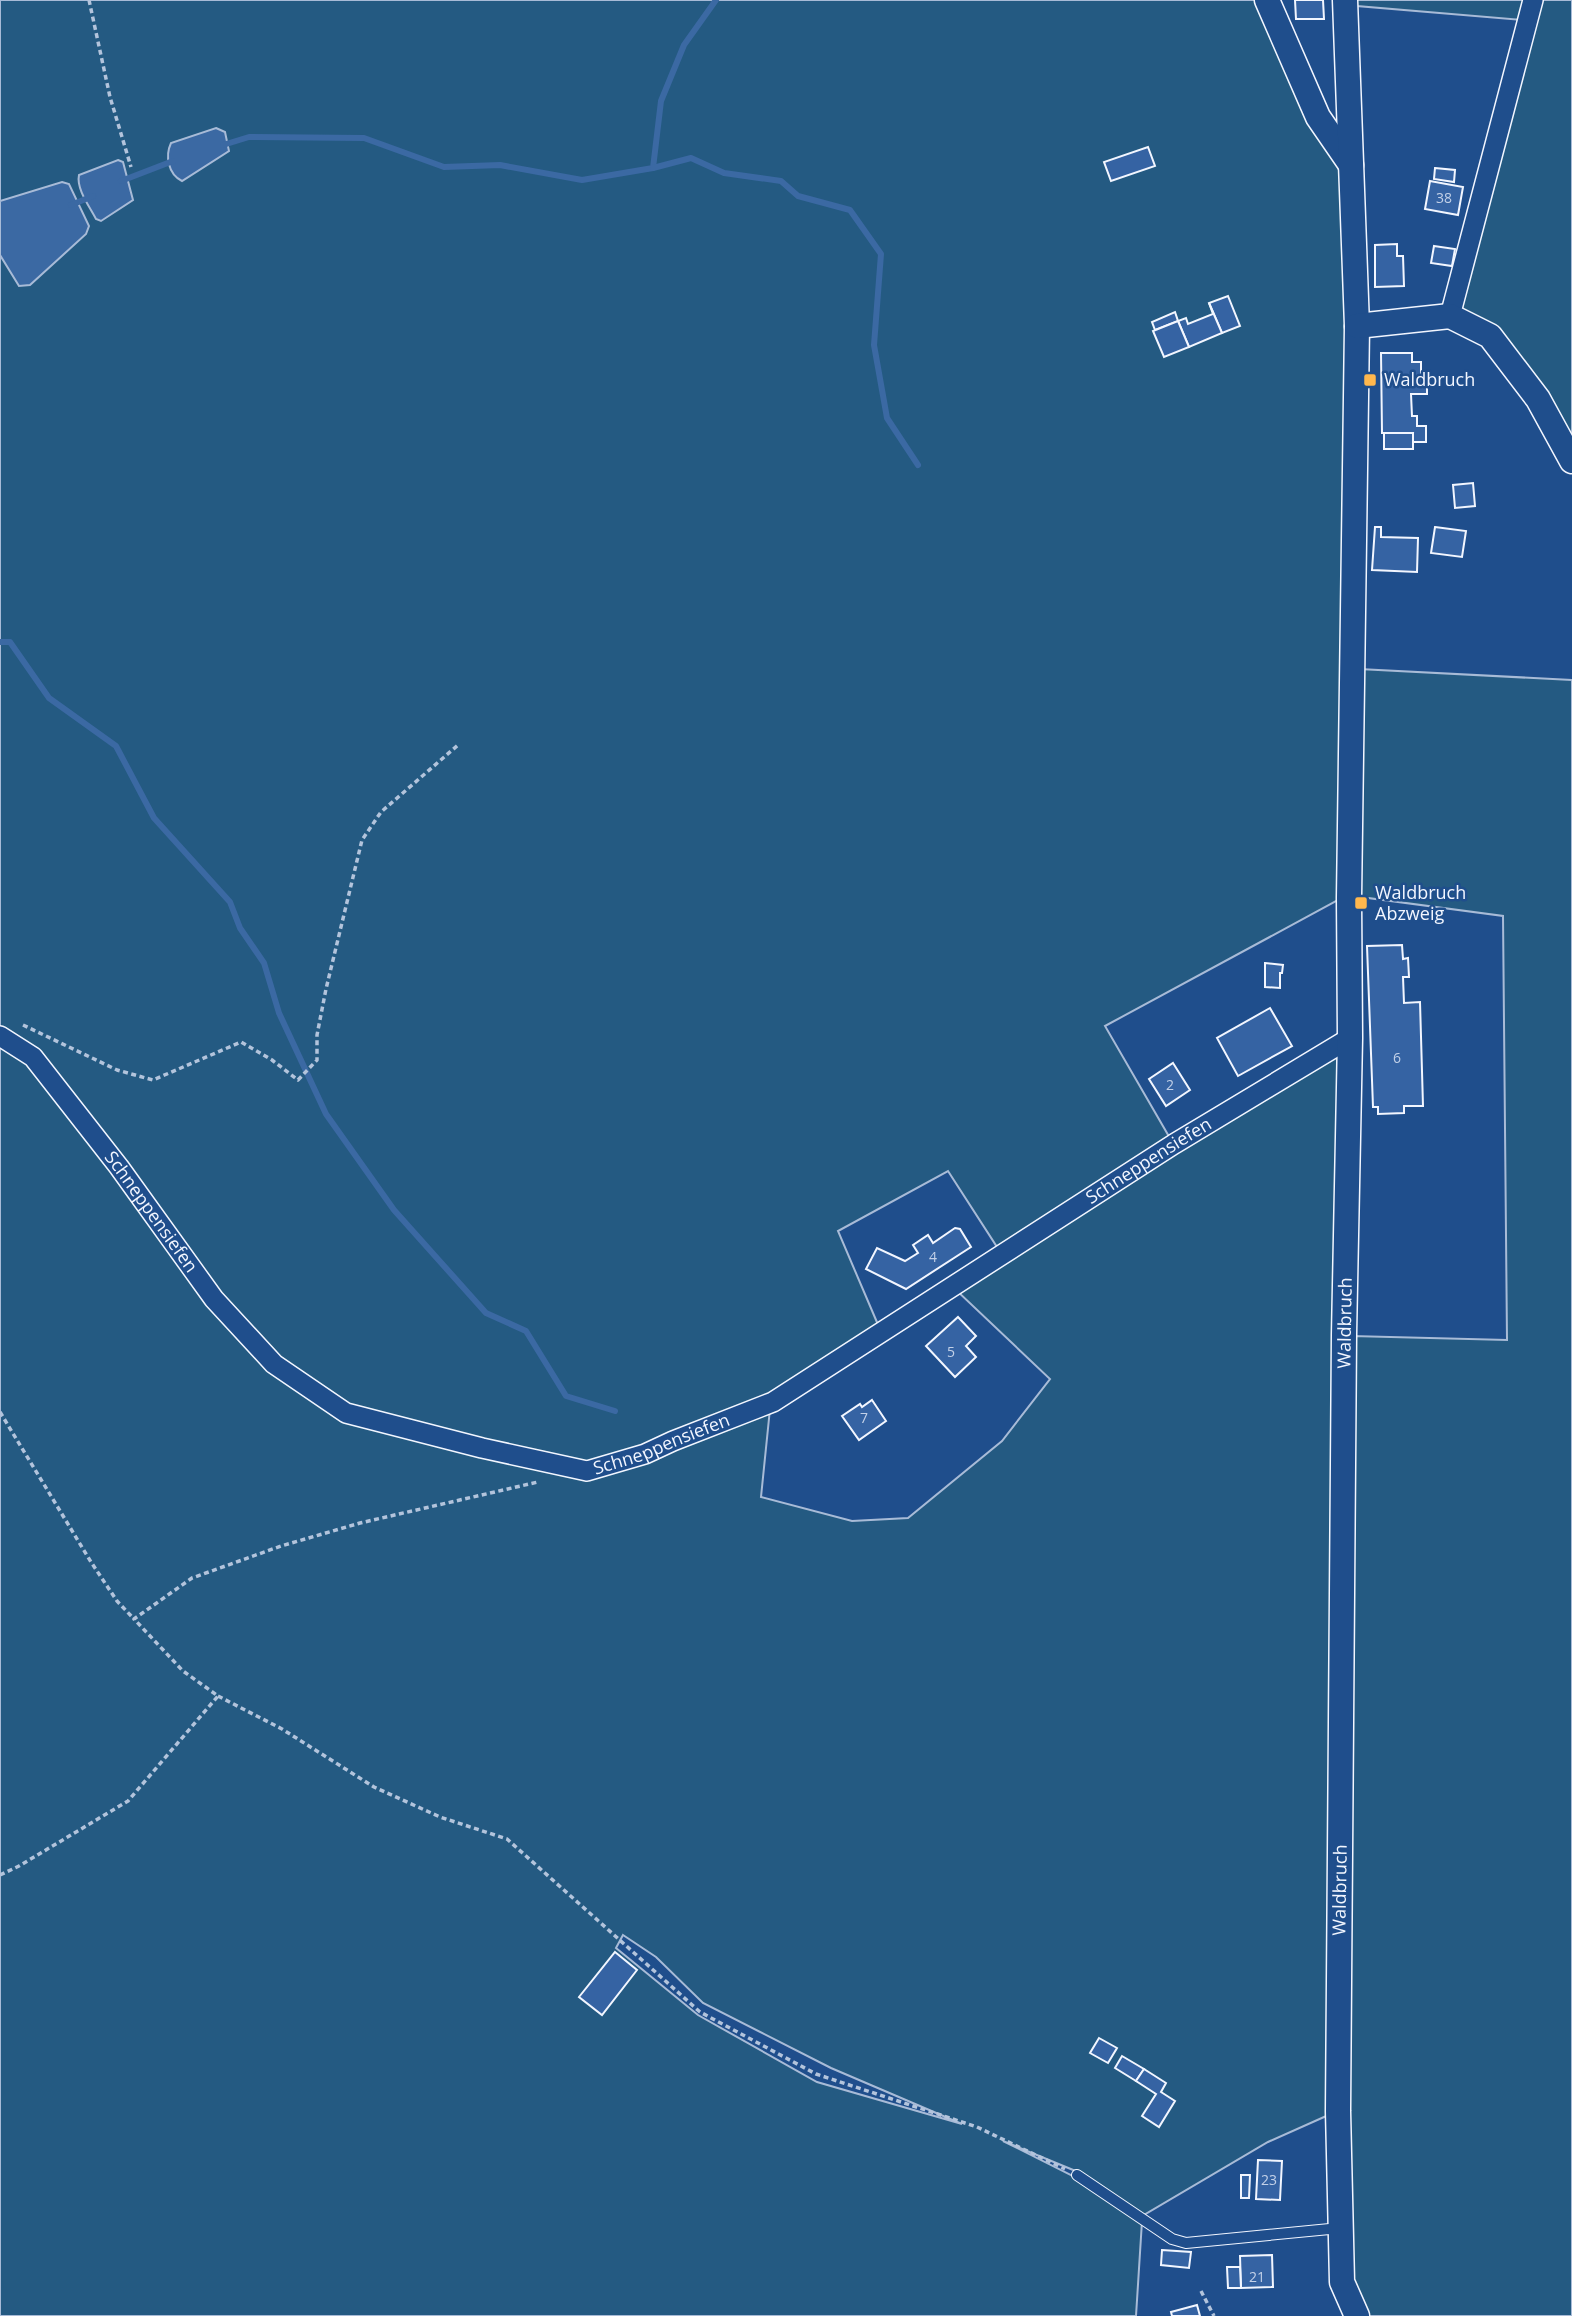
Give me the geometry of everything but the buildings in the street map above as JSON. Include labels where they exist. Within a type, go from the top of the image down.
[{"type":"street","points":[[1267,0],[1318,117],[1351,165]]},
{"type":"street","points":[[1450,316],[1533,0]]},
{"type":"street","name":"Waldbruch","points":[[1346,10],[1357,326],[1349,898],[1350,1038],[1343,1420],[1338,2111],[1342,2282],[1357,2316]]},
{"type":"street","points":[[1357,326],[1450,316],[1490,336],[1538,399],[1572,461]]},
{"type":"street","name":"Schneppensiefen","points":[[0,1036],[33,1057],[119,1167],[214,1299],[274,1364],[346,1413],[482,1448],[587,1471],[645,1454],[773,1402],[1174,1144],[1350,1038]]},
{"type":"lane","points":[[1077,2175],[1172,2239],[1186,2244],[1340,2228]]},
{"type":"path","points":[[89,0],[110,97],[131,167]]},
{"type":"path","points":[[17,1021],[117,1070],[153,1080],[241,1042],[272,1060],[298,1080],[317,1060],[317,1035],[326,989],[362,840],[382,812],[458,745]]},
{"type":"path","points":[[0,1412],[117,1601],[183,1671],[218,1696],[282,1729],[374,1787],[440,1816],[508,1839],[701,2012],[816,2074],[977,2127],[1077,2175]]},
{"type":"path","points":[[134,1619],[192,1578],[281,1546],[360,1523],[543,1481]]},
{"type":"path","points":[[0,1875],[128,1801],[218,1696]]},
{"type":"path","points":[[1201,2291],[1214,2316]]},
{"type":"shaded area","points":[[0,0],[1259,0],[1344,168],[1350,329],[1340,899],[1105,1026],[1171,1140],[999,1250],[948,1171],[838,1231],[879,1327],[771,1399],[761,1497],[852,1521],[908,1518],[1002,1441],[1050,1379],[956,1290],[1345,1046],[1333,2113],[1268,2142],[1142,2216],[1078,2172],[1003,2141],[1075,2177],[1142,2221],[1136,2316],[0,2316]],"holes":[[[623,1935],[656,1957],[703,2003],[831,2068],[962,2124],[817,2082],[698,2015],[616,1948]]]},
{"type":"shaded area","points":[[1356,0],[1528,0],[1522,20],[1357,6]]},
{"type":"shaded area","points":[[1538,0],[1572,0],[1572,451],[1457,312]]},
{"type":"shaded area","points":[[216,128],[225,132],[229,151],[182,181],[177,178],[169,164],[171,143]]},
{"type":"shaded area","points":[[118,160],[123,162],[133,200],[101,221],[96,219],[84,198],[79,175]]},
{"type":"shaded area","points":[[62,182],[69,184],[89,226],[86,234],[30,285],[19,286],[0,255],[0,201]]},
{"type":"shaded area","points":[[1359,669],[1572,680],[1572,2316],[1365,2316],[1348,2279],[1352,1336],[1507,1340],[1503,916],[1361,897]]},
{"type":"waterway","points":[[223,145],[249,137],[364,138],[444,167],[500,165],[582,180],[653,168],[661,101],[684,45],[716,0]]},
{"type":"waterway","points":[[653,168],[691,158],[724,173],[781,181],[798,196],[850,210],[881,254],[874,345],[887,418],[918,465]]},
{"type":"waterway","points":[[121,181],[173,161]]},
{"type":"waterway","points":[[71,205],[93,196]]},
{"type":"waterway","points":[[0,642],[10,642],[49,698],[116,746],[154,818],[230,902],[240,928],[264,963],[279,1013],[326,1114],[394,1210],[486,1313],[526,1331],[566,1396],[615,1411]]},
{"type":"place","name":"Waldbruch","points":[[1370,380]]},
{"type":"place","name":"Waldbruch Abzweig","points":[[1361,903]]}]
